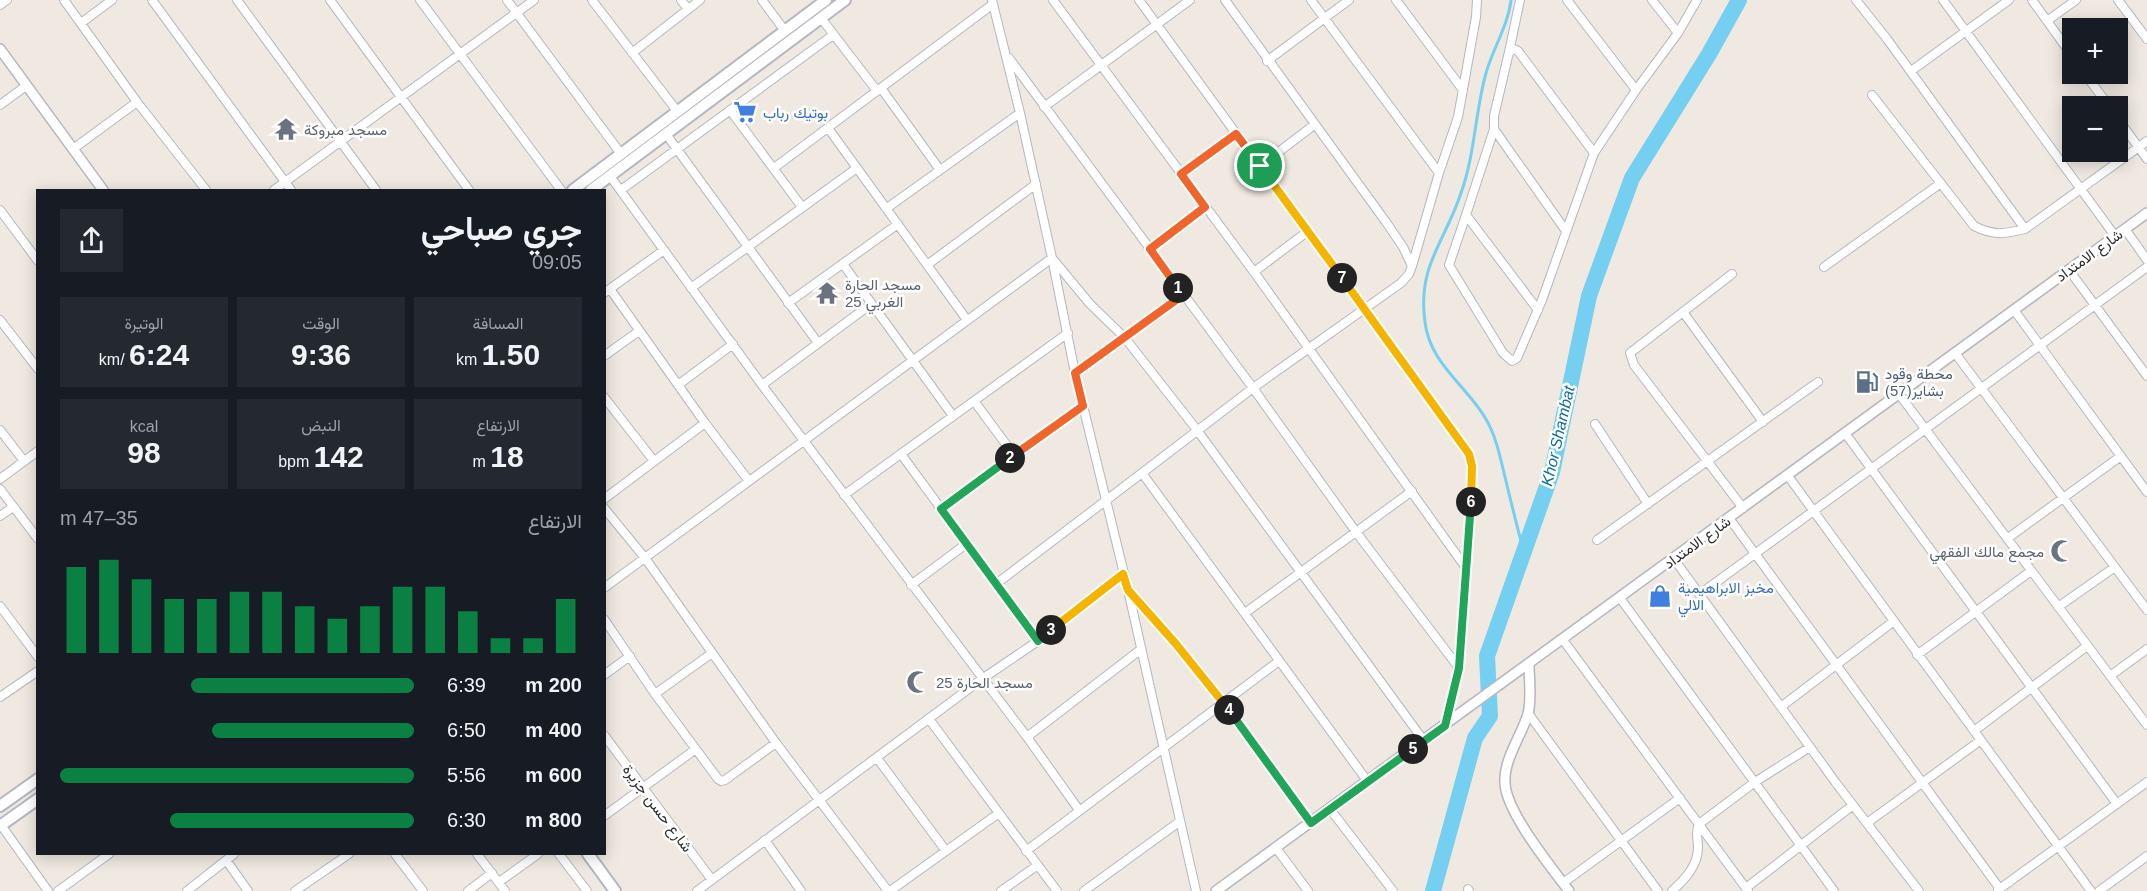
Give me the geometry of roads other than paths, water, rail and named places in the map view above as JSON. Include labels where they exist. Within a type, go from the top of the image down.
[{"type":"main road","points":[[574,189],[826,0]]},
{"type":"main road","points":[[592,189],[845,0]]},
{"type":"main road","points":[[0,806],[36,780]]},
{"type":"main road","points":[[1,826],[36,800]]},
{"type":"main road","points":[[589,855],[615,891]]},
{"type":"street","points":[[0,5],[7,0]]},
{"type":"street","points":[[64,0],[137,102],[205,189]]},
{"type":"street","points":[[81,23],[112,0]]},
{"type":"street","points":[[152,0],[290,189]]},
{"type":"street","points":[[237,0],[375,189]]},
{"type":"street","points":[[330,0],[469,189]]},
{"type":"street","points":[[420,0],[560,189]]},
{"type":"street","points":[[507,0],[621,154]]},
{"type":"street","points":[[276,189],[402,99],[534,0]]},
{"type":"street","points":[[592,0],[677,111]]},
{"type":"street","points":[[681,0],[688,9]]},
{"type":"street","points":[[632,53],[700,0]]},
{"type":"street","points":[[762,0],[785,31]]},
{"type":"street","points":[[1053,0],[1254,272],[1466,568]]},
{"type":"street","points":[[1139,0],[1469,454],[1472,466],[1472,491],[1459,668],[1446,725]]},
{"type":"street","points":[[1044,107],[1190,0]]},
{"type":"street","points":[[1224,0],[1396,237],[1412,266]]},
{"type":"street","points":[[1311,0],[1438,173]]},
{"type":"street","points":[[1267,61],[1349,0]]},
{"type":"street","points":[[1396,0],[1463,90]]},
{"type":"street","points":[[996,584],[1197,430],[1401,283],[1409,274],[1438,173],[1458,117],[1478,0]]},
{"type":"street","points":[[1520,0],[1494,116],[1494,129],[1449,265],[1508,359],[1512,361],[1517,358],[1538,310],[1594,153],[1678,33],[1697,0]]},
{"type":"street","points":[[1567,0],[1636,90]]},
{"type":"street","points":[[1652,0],[1678,33]]},
{"type":"street","points":[[1856,0],[1911,71],[2025,229]]},
{"type":"street","points":[[1943,0],[2115,236]]},
{"type":"street","points":[[1911,71],[2009,0]]},
{"type":"street","points":[[2032,0],[2062,42]]},
{"type":"street","points":[[2047,21],[2076,0]]},
{"type":"street","points":[[2118,0],[2147,39]]},
{"type":"street","points":[[774,168],[993,2],[1053,258],[1075,373],[1128,590],[1196,891]]},
{"type":"street","points":[[821,18],[940,170]]},
{"type":"street","points":[[621,190],[832,34]]},
{"type":"street","points":[[0,49],[102,189]]},
{"type":"street","points":[[1509,52],[1514,49],[1523,57],[1594,153]]},
{"type":"street","points":[[1007,56],[1253,388],[1356,532],[1459,668]]},
{"type":"street","points":[[0,105],[26,86]]},
{"type":"street","points":[[1872,96],[1974,226],[1988,233],[2006,234],[2025,229],[2147,141]]},
{"type":"street","points":[[72,149],[137,102]]},
{"type":"street","points":[[730,110],[802,207]]},
{"type":"street","points":[[887,208],[1020,113]]},
{"type":"street","points":[[1260,166],[1314,125]]},
{"type":"street","points":[[828,128],[967,320]]},
{"type":"street","points":[[1494,129],[1566,231]]},
{"type":"street","points":[[2128,132],[2147,159]]},
{"type":"street","points":[[666,134],[818,343]]},
{"type":"street","points":[[1181,174],[1236,134]]},
{"type":"street","points":[[691,288],[857,168]]},
{"type":"street","points":[[610,176],[762,386],[1027,737],[1079,810]]},
{"type":"street","points":[[1824,267],[1941,183]]},
{"type":"street","points":[[927,265],[1036,184]]},
{"type":"street","points":[[1150,249],[1205,207]]},
{"type":"street","points":[[0,210],[36,258]]},
{"type":"street","name":"شارع الامتداد","points":[[1217,891],[2147,213]]},
{"type":"street","points":[[1466,215],[1538,310]]},
{"type":"street","points":[[789,303],[898,224]]},
{"type":"street","points":[[2125,229],[2147,260]]},
{"type":"street","points":[[1254,272],[1308,231]]},
{"type":"street","points":[[664,250],[607,291],[749,481]]},
{"type":"street","points":[[606,587],[1053,258]]},
{"type":"street","points":[[1053,258],[1090,304],[1125,338],[1197,430],[1424,741]]},
{"type":"street","points":[[843,264],[954,416]]},
{"type":"street","points":[[1700,594],[2147,267]]},
{"type":"street","points":[[2069,270],[2147,376]]},
{"type":"street","points":[[1732,274],[1630,353],[1631,359],[1743,508]]},
{"type":"street","points":[[1075,373],[1183,295]]},
{"type":"street","points":[[762,386],[871,303]]},
{"type":"street","points":[[2014,310],[2146,488]]},
{"type":"street","points":[[1683,312],[1763,422]]},
{"type":"street","points":[[0,320],[36,366]]},
{"type":"street","points":[[606,355],[639,331]]},
{"type":"street","points":[[844,495],[1068,333]]},
{"type":"street","points":[[678,385],[733,344]]},
{"type":"street","points":[[1955,353],[2147,610]]},
{"type":"street","points":[[1597,540],[1818,382]]},
{"type":"street","points":[[1899,394],[2147,725]]},
{"type":"street","points":[[606,399],[654,461]]},
{"type":"street","points":[[974,401],[1014,455]]},
{"type":"street","points":[[941,509],[1083,406]]},
{"type":"street","points":[[606,497],[705,423]]},
{"type":"street","points":[[1595,424],[1648,504]]},
{"type":"street","points":[[0,430],[24,461]]},
{"type":"street","points":[[1845,434],[2117,804]]},
{"type":"street","points":[[0,479],[36,452]]},
{"type":"street","points":[[901,454],[1038,641]]},
{"type":"street","points":[[2008,538],[2121,456]]},
{"type":"street","points":[[1142,473],[1368,782]]},
{"type":"street","points":[[1788,476],[2091,891]]},
{"type":"street","points":[[0,489],[36,536]]},
{"type":"street","points":[[1245,613],[1412,491]]},
{"type":"street","points":[[0,516],[13,507]]},
{"type":"street","points":[[606,510],[645,558],[776,743],[889,891],[999,813]]},
{"type":"street","points":[[1729,518],[1923,782],[1998,890],[2147,782]]},
{"type":"street","points":[[911,585],[966,544]]},
{"type":"street","points":[[1674,559],[1810,747],[1919,891]]},
{"type":"street","points":[[2058,607],[2115,567]]},
{"type":"street","points":[[1917,655],[2031,570]]},
{"type":"street","points":[[697,891],[982,679],[1038,641],[1123,574]]},
{"type":"street","points":[[1128,590],[1176,644],[1224,704],[1311,823]]},
{"type":"street","points":[[1620,598],[1834,891]]},
{"type":"street","points":[[0,606],[36,654]]},
{"type":"street","points":[[1782,706],[1894,621]]},
{"type":"street","points":[[606,623],[721,781],[776,743]]},
{"type":"street","points":[[1563,640],[1747,889],[1853,805]]},
{"type":"street","points":[[1974,731],[2087,646]]},
{"type":"street","points":[[2110,676],[2147,649]]},
{"type":"street","points":[[1027,737],[1140,650]]},
{"type":"street","points":[[656,694],[712,653]]},
{"type":"street","points":[[606,674],[630,656]]},
{"type":"street","points":[[1026,851],[1279,661]]},
{"type":"street","points":[[1525,667],[1530,700],[1528,713],[1508,761],[1505,785],[1507,798],[1566,887],[1623,840],[1680,798]]},
{"type":"street","points":[[0,697],[36,672]]},
{"type":"street","points":[[1528,713],[1623,840],[1658,891]]},
{"type":"street","points":[[929,719],[1057,891]]},
{"type":"street","name":"شارع حسن جزيرة","points":[[606,738],[712,880]]},
{"type":"street","points":[[1867,823],[1981,740]]},
{"type":"street","points":[[1672,891],[1692,869],[1696,858],[1696,829],[1699,824],[1755,782],[1810,747]]},
{"type":"street","points":[[606,815],[696,749]]},
{"type":"street","points":[[877,758],[946,851]]},
{"type":"street","points":[[1330,809],[1393,891]]},
{"type":"street","points":[[1084,891],[1179,822]]},
{"type":"street","points":[[1,826],[48,891]]},
{"type":"street","points":[[765,840],[801,891]]},
{"type":"street","points":[[1276,848],[1308,891]]},
{"type":"street","points":[[58,891],[108,855]]},
{"type":"street","points":[[187,891],[233,855]]},
{"type":"street","points":[[295,891],[348,855]]},
{"type":"street","points":[[396,855],[419,890]]},
{"type":"street","points":[[478,855],[505,891]]},
{"type":"street","points":[[499,882],[537,855]]},
{"type":"street","points":[[561,855],[587,891]]},
{"type":"street","points":[[2099,891],[2147,856]]},
{"type":"street","points":[[226,860],[248,891]]},
{"type":"street","points":[[1001,891],[1038,865]]},
{"type":"street","points":[[468,891],[492,873]]},
{"type":"waterway","points":[[1511,0],[1507,19],[1486,73],[1466,178],[1455,210],[1429,269],[1424,302],[1425,322],[1435,352],[1474,402],[1493,435],[1524,552]]},
{"type":"waterway","name":"Khor Shambat","points":[[1433,891],[1475,738],[1490,716],[1487,656],[1552,472],[1589,296],[1632,178],[1709,54],[1739,0]]},
{"type":"place","name":"بوتيك رباب","points":[[745,112]]},
{"type":"place","name":"مسجد مبروكة","points":[[286,129]]},
{"type":"place","name":"مسجد الحارة 25 الغربي","points":[[827,293]]},
{"type":"place","name":"محطة وقود بشاير(57)","points":[[1867,382]]},
{"type":"place","name":"مجمع مالك الفقهي","points":[[2062,551]]},
{"type":"place","name":"مخبز الابراهيمية الالي","points":[[1660,596]]},
{"type":"place","name":"مسجد الحارة 25","points":[[918,682]]}]
